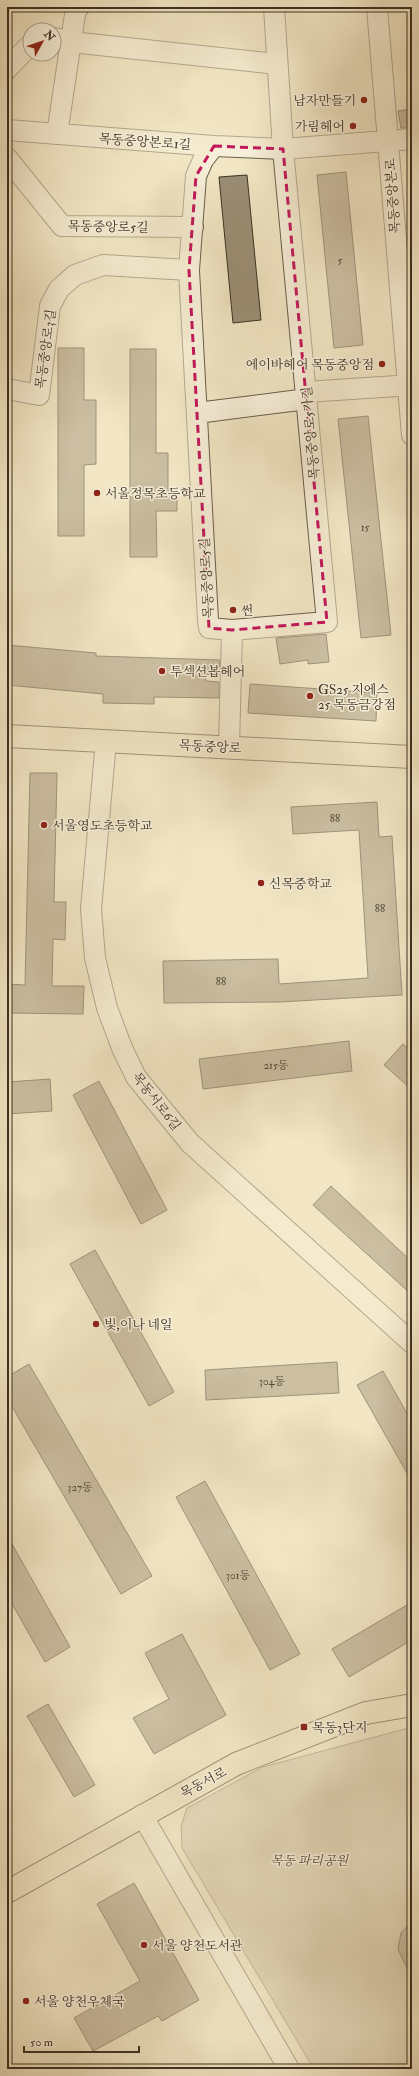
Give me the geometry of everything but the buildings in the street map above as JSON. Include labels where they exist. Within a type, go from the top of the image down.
[{"type":"main road","name":"목동중앙로","points":[[7,736],[412,757]]},
{"type":"main road","name":"목동서로","points":[[7,1892],[142,1815],[236,1764],[366,1713],[412,1705]]},
{"type":"street","points":[[79,7],[76,8],[62,40],[278,64]]},
{"type":"street","points":[[274,7],[283,149]]},
{"type":"street","name":"목동중앙본로","points":[[377,7],[387,141],[410,385],[412,435]]},
{"type":"street","points":[[7,69],[22,53]]},
{"type":"street","points":[[57,134],[61,62]]},
{"type":"street","name":"목동중앙본로1길","points":[[7,130],[214,146],[283,149],[412,139]]},
{"type":"street","name":"목동중앙로5길","points":[[214,146],[203,160],[196,176],[189,270],[208,620],[209,628],[232,630]]},
{"type":"street","name":"목동중앙로5가길","points":[[232,630],[327,622],[283,149]]},
{"type":"street","name":"목동중앙로5길","points":[[7,158],[62,226],[193,227]]},
{"type":"street","name":"목동중앙로3길","points":[[7,388],[38,395],[50,306],[59,288],[75,275],[103,266],[189,270]]},
{"type":"street","points":[[197,413],[306,395],[410,385]]},
{"type":"street","points":[[229,747],[232,630]]},
{"type":"street","name":"목동서로6길","points":[[106,741],[91,916],[95,958],[107,1008],[122,1048],[136,1077],[190,1143],[412,1343]]},
{"type":"street","points":[[142,1815],[289,2069]]},
{"type":"highlighted area","points":[[214,146],[283,149],[327,622],[232,630],[209,628],[189,270],[196,176]]},
{"type":"green space","name":"목동 파리공원","points":[[412,1727],[412,2069],[314,2069],[182,1848],[181,1826],[187,1808],[263,1767]]},
{"type":"place","name":"남자만들기","points":[[364,100]]},
{"type":"place","name":"가림헤어","points":[[353,126]]},
{"type":"place","name":"에이바헤어 목동중앙점","points":[[382,364]]},
{"type":"place","name":"서울정목초등학교","points":[[97,493]]},
{"type":"place","name":"썬","points":[[233,610]]},
{"type":"place","name":"투섹션봅헤어","points":[[162,671]]},
{"type":"place","name":"GS25 지에스 25 목동금강점","points":[[310,696]]},
{"type":"place","name":"서울영도초등학교","points":[[44,825]]},
{"type":"place","name":"신목중학교","points":[[261,883]]},
{"type":"place","name":"빛,이나 네일","points":[[96,1324]]},
{"type":"place","name":"목동3단지","points":[[304,1727]]},
{"type":"place","name":"서울 양천도서관","points":[[144,1945]]},
{"type":"place","name":"서울 양천우체국","points":[[26,2001]]}]
